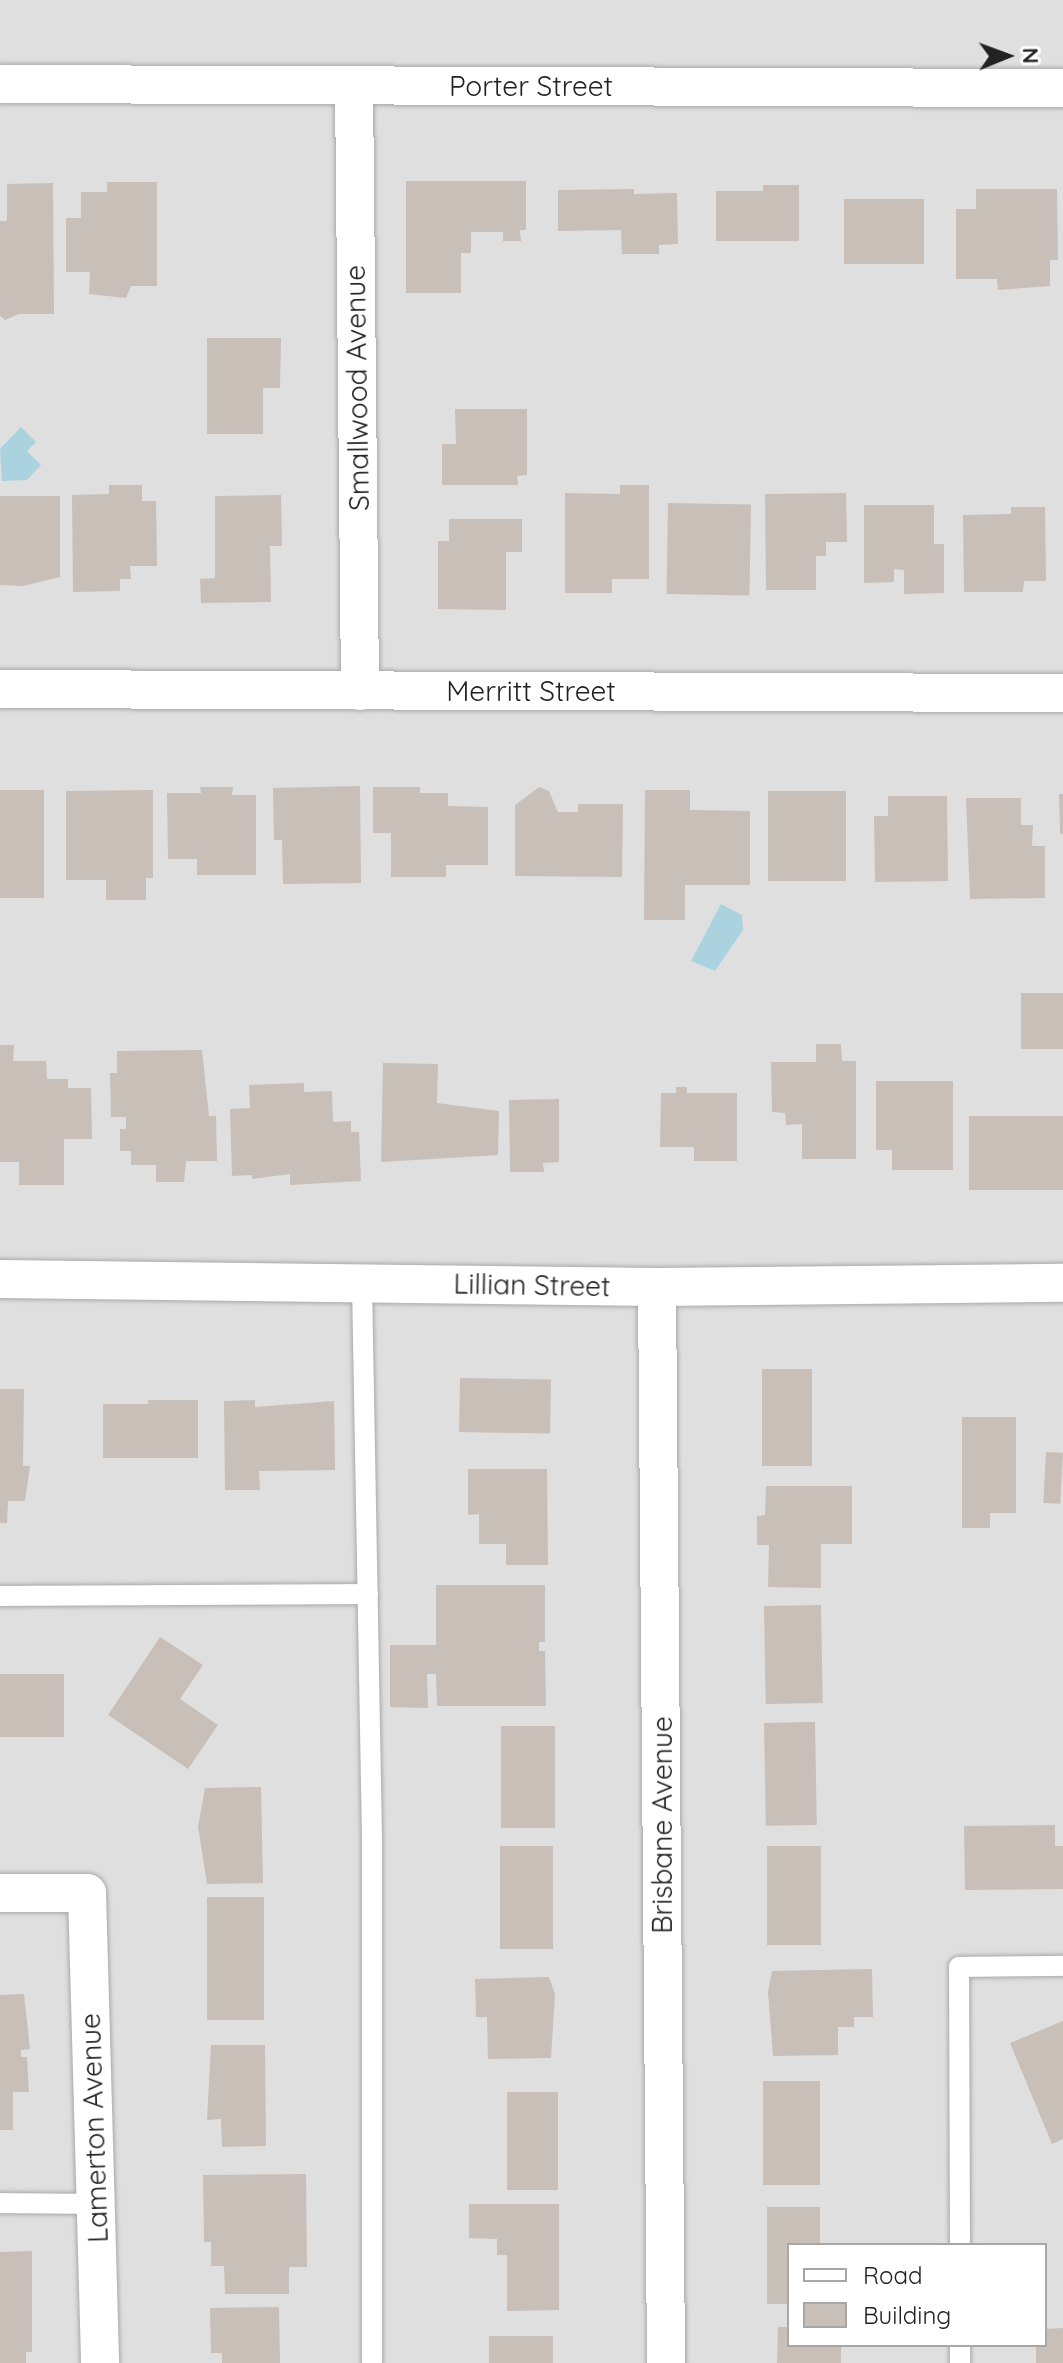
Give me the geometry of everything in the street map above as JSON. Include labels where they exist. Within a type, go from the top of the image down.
[{"type":"street","name":"Porter Street","points":[[0,84],[1063,88]]},
{"type":"street","name":"Smallwood Avenue","points":[[354,85],[360,691]]},
{"type":"street","name":"Merritt Street","points":[[0,689],[1063,693]]},
{"type":"street","name":"Lillian Street","points":[[0,1279],[657,1287],[1063,1283]]},
{"type":"street","name":"Brisbane Avenue","points":[[657,1287],[666,2363]]},
{"type":"street","name":"Lamerton Avenue","points":[[0,1893],[87,1893],[100,2363]]},
{"type":"lane","points":[[362,1283],[368,1594],[372,2363]]},
{"type":"lane","points":[[0,1596],[368,1594]]},
{"type":"lane","points":[[960,2243],[959,1967],[1063,1966]]},
{"type":"lane","points":[[0,2203],[96,2204]]},
{"type":"shaded area","points":[[0,0],[1063,0],[1063,2363],[0,2363]]},
{"type":"water","points":[[21,427],[36,442],[27,451],[41,465],[27,480],[2,481],[0,449]]},
{"type":"water","points":[[721,904],[742,915],[743,930],[715,971],[691,961]]},
{"type":"building","points":[[406,181],[526,181],[526,230],[520,230],[521,241],[503,241],[503,232],[471,232],[471,253],[461,253],[461,293],[406,293]]},
{"type":"building","points":[[107,182],[157,182],[157,286],[131,286],[126,298],[89,294],[90,272],[66,272],[66,218],[81,218],[81,192],[107,192]]},
{"type":"building","points":[[53,183],[54,314],[19,314],[5,320],[0,316],[0,221],[7,221],[7,184]]},
{"type":"building","points":[[763,185],[799,185],[799,241],[716,241],[716,191],[763,191]]},
{"type":"building","points":[[634,189],[634,194],[677,193],[678,244],[659,245],[659,254],[622,254],[621,230],[558,231],[558,190]]},
{"type":"building","points":[[976,189],[1057,189],[1058,260],[1050,260],[1050,286],[998,290],[997,279],[956,279],[956,209],[976,209]]},
{"type":"building","points":[[844,199],[924,199],[924,264],[844,264]]},
{"type":"building","points":[[207,338],[281,338],[280,388],[263,388],[263,434],[207,434]]},
{"type":"building","points":[[455,409],[527,409],[527,475],[517,476],[518,485],[442,485],[442,444],[456,444]]},
{"type":"building","points":[[109,485],[142,485],[142,501],[156,501],[157,566],[130,566],[131,579],[120,579],[120,591],[73,592],[72,495],[109,494]]},
{"type":"building","points":[[620,485],[649,485],[649,579],[612,579],[612,593],[565,593],[565,493],[620,494]]},
{"type":"building","points":[[846,493],[847,542],[826,542],[826,556],[816,556],[816,590],[766,590],[765,494]]},
{"type":"building","points":[[281,495],[282,546],[270,546],[271,602],[201,603],[200,579],[215,578],[215,496]]},
{"type":"building","points":[[0,496],[60,496],[60,577],[23,586],[0,585]]},
{"type":"building","points":[[668,503],[751,504],[749,595],[666,594]]},
{"type":"building","points":[[864,505],[934,505],[934,544],[944,544],[944,593],[904,594],[904,570],[894,569],[894,582],[864,583]]},
{"type":"building","points":[[1011,507],[1045,507],[1046,581],[1024,581],[1023,592],[964,592],[963,515],[1011,514]]},
{"type":"building","points":[[449,519],[522,519],[522,552],[506,552],[506,610],[438,609],[438,541],[449,541]]},
{"type":"building","points":[[360,786],[361,883],[283,884],[282,840],[274,840],[273,788]]},
{"type":"building","points":[[200,787],[233,787],[232,795],[256,795],[256,875],[197,875],[197,859],[168,859],[167,793],[201,793]]},
{"type":"building","points":[[373,787],[420,787],[420,793],[448,793],[448,806],[488,807],[488,865],[446,865],[446,877],[391,877],[391,833],[373,833]]},
{"type":"building","points":[[539,787],[549,791],[558,812],[578,812],[578,804],[623,804],[622,877],[515,876],[515,805]]},
{"type":"building","points":[[0,790],[44,790],[44,898],[0,898]]},
{"type":"building","points":[[153,790],[153,878],[146,878],[146,900],[106,900],[106,880],[66,880],[66,791]]},
{"type":"building","points":[[645,790],[690,790],[690,810],[750,811],[750,885],[685,885],[685,920],[644,920]]},
{"type":"building","points":[[768,791],[846,791],[846,881],[768,881]]},
{"type":"building","points":[[1059,794],[1063,794],[1063,834],[1060,834]]},
{"type":"building","points":[[888,796],[947,796],[948,881],[875,882],[874,816],[888,816]]},
{"type":"building","points":[[966,798],[1021,798],[1021,825],[1033,825],[1032,846],[1045,846],[1045,898],[970,899]]},
{"type":"building","points":[[1021,993],[1063,993],[1063,1049],[1021,1049]]},
{"type":"building","points":[[816,1044],[841,1044],[842,1061],[856,1061],[856,1159],[802,1159],[802,1124],[786,1125],[785,1113],[772,1112],[771,1062],[816,1062]]},
{"type":"building","points":[[0,1045],[14,1045],[13,1061],[46,1061],[47,1079],[68,1079],[68,1088],[91,1088],[92,1139],[64,1139],[64,1185],[19,1185],[19,1162],[0,1162]]},
{"type":"building","points":[[202,1050],[209,1116],[216,1116],[217,1161],[186,1161],[184,1182],[156,1182],[156,1165],[131,1165],[131,1151],[120,1151],[120,1129],[126,1129],[126,1117],[111,1117],[110,1073],[117,1073],[117,1051]]},
{"type":"building","points":[[383,1063],[438,1064],[437,1103],[499,1111],[498,1155],[381,1162]]},
{"type":"building","points":[[876,1081],[953,1081],[953,1170],[892,1170],[892,1150],[876,1150]]},
{"type":"building","points":[[304,1083],[304,1092],[332,1091],[333,1122],[351,1121],[351,1132],[359,1132],[361,1181],[290,1185],[290,1174],[252,1179],[252,1175],[232,1176],[230,1109],[250,1108],[249,1085]]},
{"type":"building","points":[[676,1087],[687,1087],[687,1093],[737,1093],[737,1161],[694,1161],[694,1147],[660,1147],[661,1093],[676,1093]]},
{"type":"building","points":[[559,1099],[559,1162],[543,1163],[544,1172],[510,1172],[509,1100]]},
{"type":"building","points":[[969,1116],[1063,1116],[1063,1190],[969,1190]]},
{"type":"building","points":[[762,1369],[812,1369],[812,1466],[762,1466]]},
{"type":"building","points":[[460,1378],[551,1380],[550,1434],[459,1432]]},
{"type":"building","points":[[0,1389],[24,1389],[23,1466],[30,1466],[25,1501],[8,1501],[7,1523],[0,1523]]},
{"type":"building","points":[[148,1400],[198,1400],[198,1458],[103,1458],[103,1404],[148,1404]]},
{"type":"building","points":[[255,1400],[255,1407],[334,1401],[335,1470],[259,1471],[260,1490],[225,1490],[224,1401]]},
{"type":"building","points":[[962,1417],[1016,1417],[1016,1513],[990,1513],[990,1528],[962,1528]]},
{"type":"building","points":[[1046,1452],[1063,1453],[1060,1504],[1043,1503]]},
{"type":"building","points":[[468,1469],[547,1469],[548,1565],[506,1565],[506,1544],[479,1544],[479,1514],[468,1515]]},
{"type":"building","points":[[766,1486],[852,1486],[852,1544],[821,1544],[821,1588],[768,1587],[769,1545],[757,1545],[757,1516],[765,1515]]},
{"type":"building","points":[[436,1585],[545,1585],[545,1642],[539,1642],[539,1651],[545,1651],[546,1706],[437,1706],[436,1674],[427,1674],[428,1708],[390,1707],[390,1645],[436,1645]]},
{"type":"building","points":[[821,1605],[823,1703],[766,1704],[764,1606]]},
{"type":"building","points":[[160,1637],[203,1665],[180,1699],[218,1725],[188,1769],[108,1715]]},
{"type":"building","points":[[0,1674],[64,1674],[64,1737],[0,1737]]},
{"type":"building","points":[[815,1722],[817,1825],[766,1826],[764,1723]]},
{"type":"building","points":[[501,1726],[555,1726],[555,1828],[501,1828]]},
{"type":"building","points":[[261,1787],[263,1883],[207,1884],[198,1827],[205,1788]]},
{"type":"building","points":[[1055,1825],[1055,1846],[1063,1846],[1063,1889],[965,1890],[964,1826]]},
{"type":"building","points":[[500,1846],[553,1846],[553,1949],[500,1949]]},
{"type":"building","points":[[767,1846],[821,1846],[821,1945],[767,1945]]},
{"type":"building","points":[[207,1897],[264,1897],[264,2020],[207,2020]]},
{"type":"building","points":[[872,1969],[873,2017],[854,2017],[854,2027],[838,2027],[838,2055],[773,2056],[768,1992],[772,1971]]},
{"type":"building","points":[[549,1977],[555,1994],[551,2058],[488,2059],[487,2017],[476,2017],[475,1979]]},
{"type":"building","points":[[24,1994],[30,2049],[21,2050],[21,2057],[27,2057],[29,2092],[13,2092],[13,2130],[0,2130],[0,1995]]},
{"type":"building","points":[[1063,2021],[1063,2139],[1052,2144],[1010,2043]]},
{"type":"building","points":[[211,2045],[265,2045],[266,2146],[222,2147],[221,2119],[207,2120]]},
{"type":"building","points":[[763,2081],[820,2081],[820,2185],[763,2185]]},
{"type":"building","points":[[507,2092],[558,2092],[558,2190],[507,2190]]},
{"type":"building","points":[[306,2174],[307,2267],[289,2267],[289,2294],[225,2294],[224,2266],[211,2266],[211,2242],[204,2242],[203,2175]]},
{"type":"building","points":[[469,2204],[559,2204],[559,2310],[507,2311],[507,2255],[497,2255],[497,2239],[469,2238]]},
{"type":"building","points":[[767,2207],[820,2207],[820,2243],[787,2243],[787,2304],[767,2304]]},
{"type":"building","points":[[32,2251],[32,2352],[26,2352],[26,2363],[0,2363],[0,2252]]},
{"type":"building","points":[[279,2307],[280,2363],[222,2363],[222,2353],[211,2353],[210,2308]]},
{"type":"building","points":[[778,2327],[787,2327],[787,2347],[841,2347],[841,2363],[777,2363]]},
{"type":"building","points":[[1063,2328],[1063,2363],[1036,2363],[1036,2347],[1047,2347],[1047,2329]]},
{"type":"building","points":[[489,2336],[553,2336],[553,2363],[489,2363]]}]
